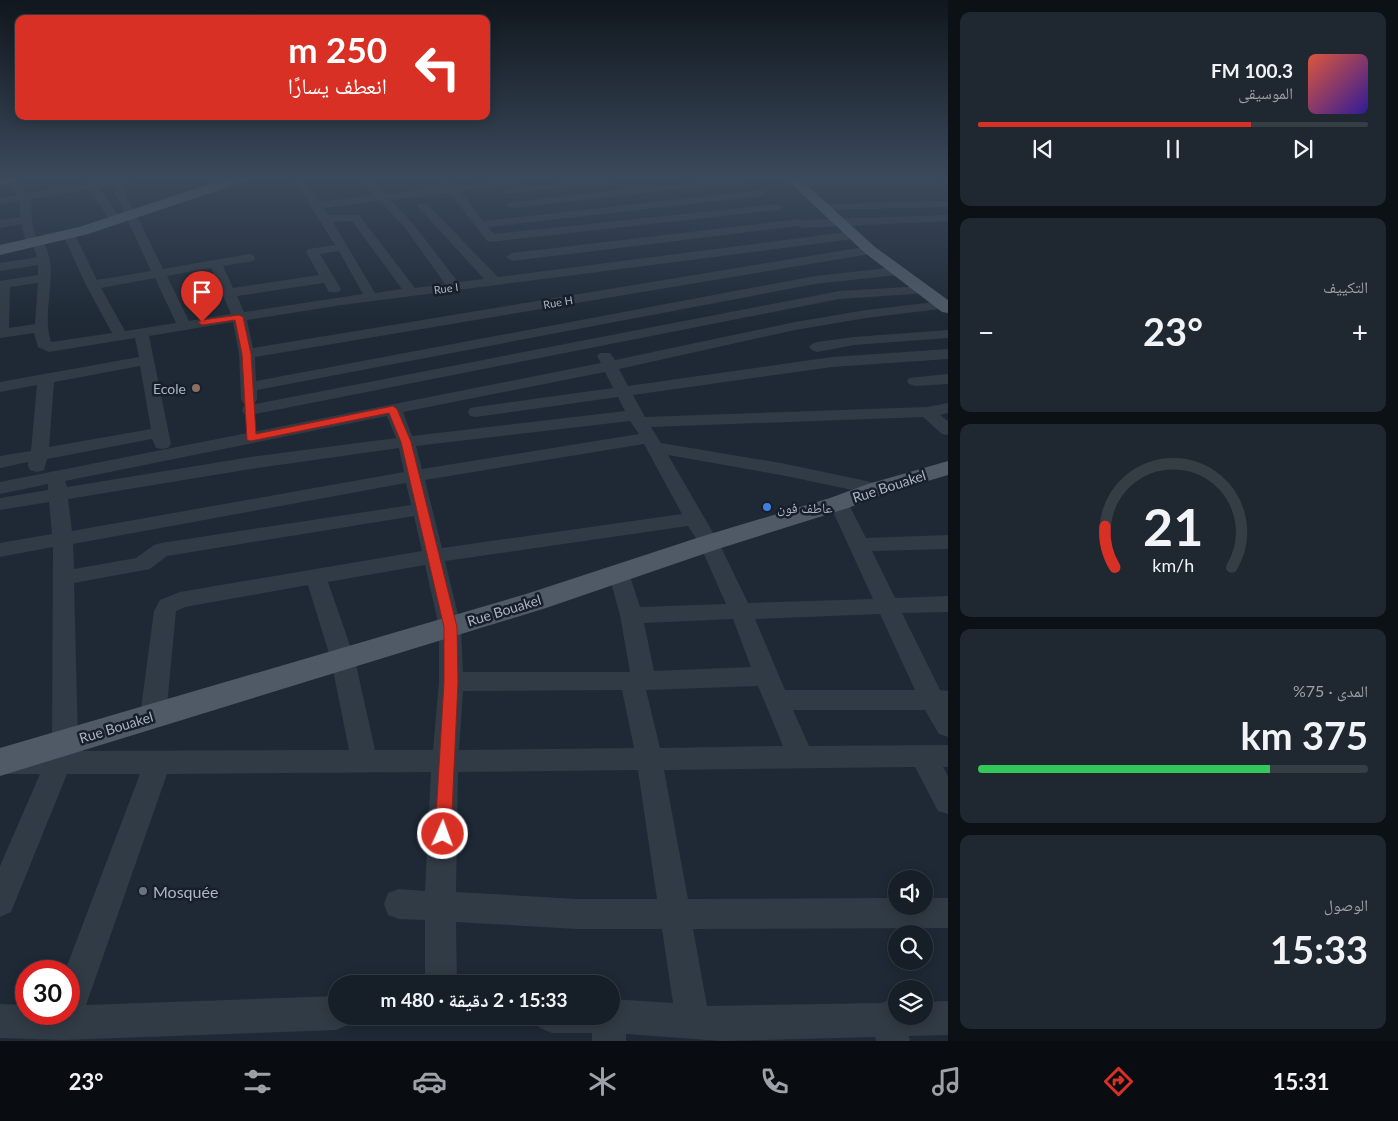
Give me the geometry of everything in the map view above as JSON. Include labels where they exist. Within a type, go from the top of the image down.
[{"type":"main road","points":[[0,250],[76,227]]},
{"type":"main road","points":[[0,244],[69,234],[90,227]]},
{"type":"main road","points":[[845,227],[870,250],[945,305]]},
{"type":"main road","name":"Rue Bouakel","points":[[0,763],[62,753],[153,716],[450,627],[839,503],[876,489],[948,468]]},
{"type":"street","points":[[29,227],[45,260],[42,334],[1,334],[2,284],[44,278]]},
{"type":"street","points":[[135,227],[184,325]]},
{"type":"street","points":[[330,227],[372,297]]},
{"type":"street","points":[[362,227],[411,292]]},
{"type":"street","points":[[413,227],[410,227],[454,286]]},
{"type":"street","points":[[443,227],[494,281]]},
{"type":"street","points":[[480,227],[512,257],[528,276]]},
{"type":"street","points":[[553,227],[575,250]]},
{"type":"street","points":[[491,238],[598,227]]},
{"type":"street","points":[[512,257],[771,227]]},
{"type":"street","points":[[809,227],[831,237]]},
{"type":"street","points":[[69,234],[92,285],[121,336]]},
{"type":"street","name":"Rue I","points":[[42,334],[43,344],[48,347],[342,301],[854,235]]},
{"type":"street","points":[[342,301],[312,252],[343,247]]},
{"type":"street","name":"Rue H","points":[[246,354],[870,250]]},
{"type":"street","points":[[92,285],[249,258]]},
{"type":"street","points":[[0,267],[45,260]]},
{"type":"street","points":[[216,264],[239,317],[246,354],[251,463]]},
{"type":"street","points":[[793,264],[815,280]]},
{"type":"street","points":[[576,270],[605,294],[688,348]]},
{"type":"street","points":[[248,387],[815,280],[897,271]]},
{"type":"street","points":[[228,293],[328,278]]},
{"type":"street","points":[[273,286],[284,310]]},
{"type":"street","points":[[428,290],[463,347]]},
{"type":"street","points":[[250,410],[839,296],[923,290]]},
{"type":"street","points":[[839,296],[866,314]]},
{"type":"street","points":[[0,504],[164,455],[462,394],[610,366],[795,326],[866,314],[945,305]]},
{"type":"street","points":[[586,324],[599,342],[622,392],[709,543],[741,611],[800,757]]},
{"type":"street","points":[[795,326],[832,362]]},
{"type":"street","points":[[141,332],[164,455]]},
{"type":"street","points":[[818,347],[854,341],[948,334]]},
{"type":"street","points":[[428,354],[476,412],[506,460]]},
{"type":"street","points":[[476,412],[832,362],[948,354]]},
{"type":"street","points":[[0,387],[147,360]]},
{"type":"street","points":[[32,481],[39,456],[46,379]]},
{"type":"street","points":[[915,381],[948,379]]},
{"type":"street","points":[[0,488],[32,481],[58,486],[490,432],[645,431],[927,412],[948,408]]},
{"type":"street","points":[[393,409],[406,442],[450,627],[451,682],[445,761],[440,907],[442,975]]},
{"type":"street","points":[[927,412],[948,430]]},
{"type":"street","points":[[0,550],[506,460],[645,431],[781,469],[876,489]]},
{"type":"street","points":[[0,462],[160,432]]},
{"type":"street","points":[[0,902],[62,753],[64,578],[58,486]]},
{"type":"street","points":[[839,503],[886,606],[940,700],[948,727]]},
{"type":"street","points":[[64,578],[142,564],[156,553],[166,549],[422,509]]},
{"type":"street","points":[[153,716],[164,611],[168,606],[180,600],[434,556],[694,519]]},
{"type":"street","points":[[858,545],[948,542]]},
{"type":"street","points":[[619,572],[631,615],[649,758],[693,1022]]},
{"type":"street","points":[[316,577],[343,660],[364,761]]},
{"type":"street","points":[[631,615],[948,604]]},
{"type":"street","points":[[451,682],[638,680],[768,676]]},
{"type":"street","points":[[776,700],[940,700]]},
{"type":"street","points":[[62,753],[157,763],[935,756],[948,802]]},
{"type":"street","points":[[80,981],[157,763]]},
{"type":"street","points":[[399,904],[577,914],[948,913]]},
{"type":"street","points":[[80,1021],[328,1013]]},
{"type":"street","points":[[620,1017],[722,1024],[889,1030],[948,1018]]},
{"type":"street","points":[[0,1021],[15,1021]]},
{"type":"street","points":[[609,1041],[610,1025]]},
{"type":"place","name":"Ecole","points":[[196,388]]},
{"type":"place","name":"عاطف فون","points":[[767,507]]},
{"type":"place","name":"Mosquée","points":[[143,891]]},
{"type":"route","points":[[202,322],[239,317],[246,354],[251,438],[393,409],[406,442],[450,627],[451,682],[445,761],[443,834]]}]
